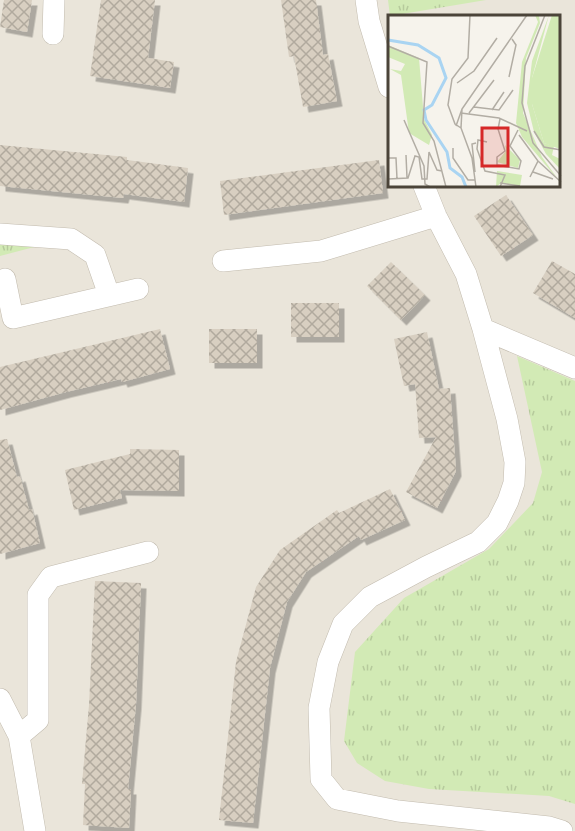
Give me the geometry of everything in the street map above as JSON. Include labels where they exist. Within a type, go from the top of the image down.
[{"type":"street","points":[[53,34],[54,0]]},
{"type":"street","points":[[366,0],[369,21],[388,84]]},
{"type":"street","points":[[425,188],[436,216],[466,274],[483,328],[507,419],[515,462],[514,483],[497,523],[477,542],[370,597],[343,624],[328,662],[319,708],[321,779],[337,799],[398,811],[549,827],[562,831]]},
{"type":"street","points":[[223,261],[321,251],[436,216]]},
{"type":"street","points":[[0,234],[71,239],[95,255],[109,295]]},
{"type":"street","points":[[5,279],[14,318],[138,289]]},
{"type":"street","points":[[483,328],[575,368]]},
{"type":"street","points":[[19,736],[38,720],[38,595],[51,577],[148,552]]},
{"type":"street","points":[[0,699],[19,736],[35,831]]},
{"type":"shaded area","points":[[0,0],[575,0],[575,831],[0,831]]},
{"type":"green space","points":[[388,0],[486,0],[396,15],[390,15]]},
{"type":"green space","points":[[0,240],[38,246],[0,256]]},
{"type":"green space","points":[[517,356],[575,381],[575,804],[549,796],[429,789],[385,781],[357,763],[344,741],[355,652],[404,598],[489,549],[533,503],[542,472]]},
{"type":"building","points":[[4,0],[32,0],[27,32],[0,27]]},
{"type":"building","points":[[101,0],[155,0],[148,58],[174,62],[170,88],[90,76]]},
{"type":"building","points":[[281,0],[316,0],[323,55],[328,54],[337,101],[303,107],[294,56],[289,57]]},
{"type":"building","points":[[0,145],[127,157],[127,160],[188,168],[184,202],[124,194],[123,198],[0,186]]},
{"type":"building","points":[[379,160],[383,193],[224,215],[220,181]]},
{"type":"building","points":[[506,195],[533,235],[501,256],[474,216]]},
{"type":"building","points":[[552,261],[575,274],[575,318],[533,293]]},
{"type":"building","points":[[391,262],[425,295],[401,320],[367,286]]},
{"type":"building","points":[[291,303],[339,303],[339,337],[291,337]]},
{"type":"building","points":[[160,329],[170,369],[122,382],[121,379],[66,392],[0,410],[0,367]]},
{"type":"building","points":[[209,329],[257,329],[257,363],[209,363]]},
{"type":"building","points":[[427,332],[439,389],[450,388],[456,471],[437,508],[406,492],[436,437],[419,438],[415,384],[404,386],[394,339]]},
{"type":"building","points":[[7,439],[17,477],[20,476],[29,510],[32,509],[40,543],[0,554],[0,440]]},
{"type":"building","points":[[130,449],[179,450],[179,491],[120,490],[122,498],[74,510],[65,470],[130,454]]},
{"type":"building","points":[[390,489],[405,520],[361,540],[359,536],[306,572],[287,602],[270,668],[253,823],[219,820],[236,662],[256,587],[280,550],[337,510],[339,513]]},
{"type":"building","points":[[95,581],[141,583],[136,704],[128,789],[131,789],[129,828],[83,825],[85,784],[82,784],[89,705]]}]
